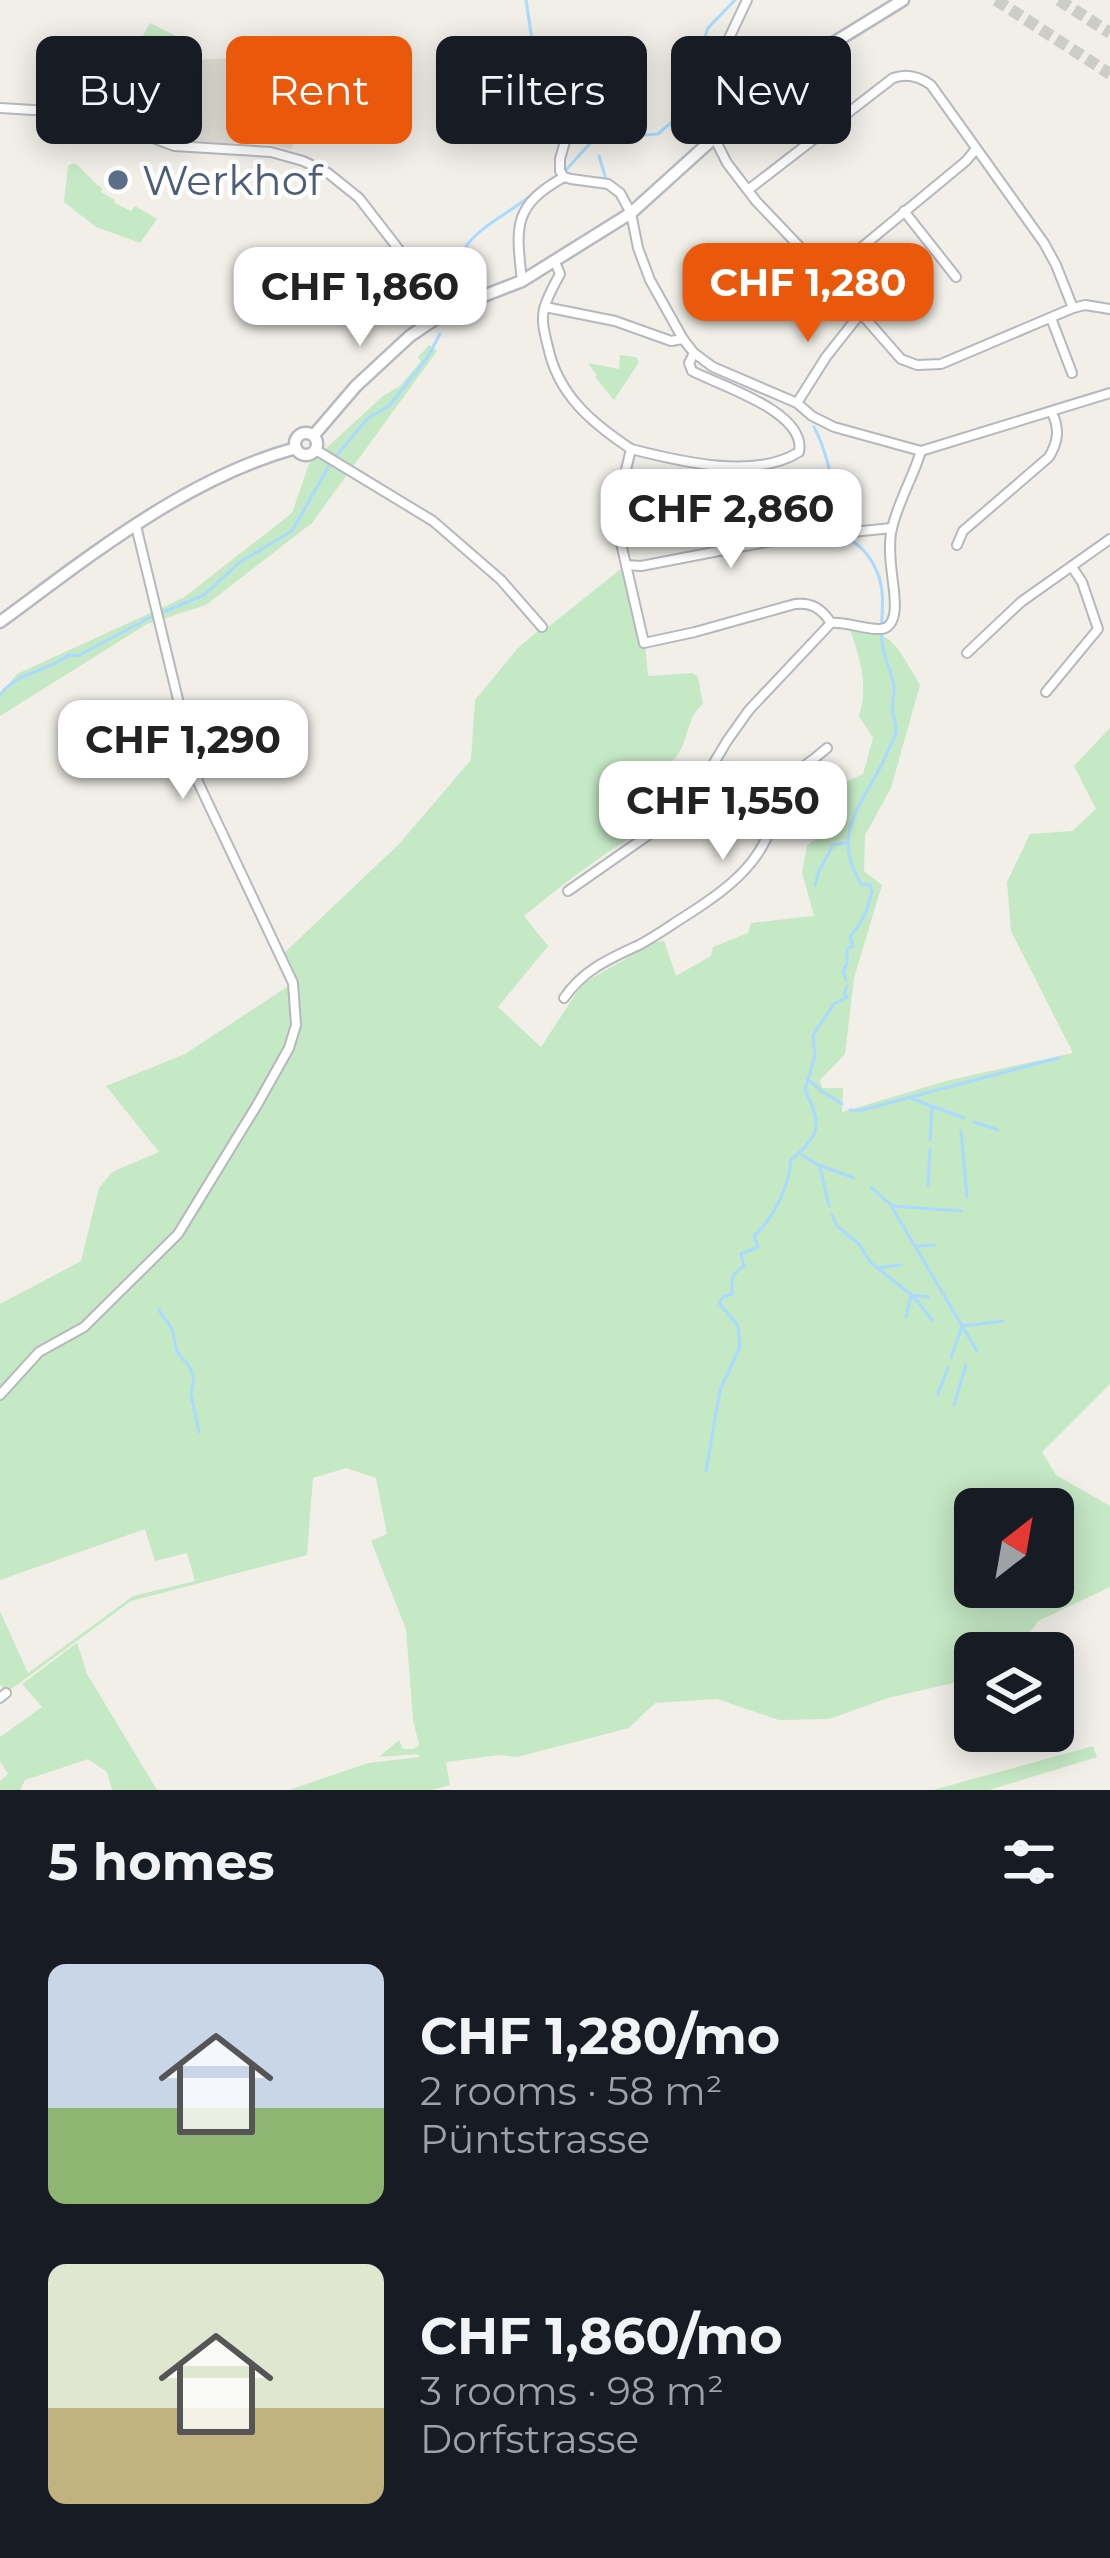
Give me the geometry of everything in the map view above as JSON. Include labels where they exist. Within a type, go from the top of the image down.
[{"type":"street","points":[[730,36],[747,0]]},
{"type":"street","points":[[845,36],[903,0]]},
{"type":"street","points":[[748,190],[886,82],[899,76],[918,77],[931,85],[1044,243],[1073,308]]},
{"type":"street","points":[[0,108],[82,113],[93,108],[110,122],[174,146],[271,152],[315,166],[359,198],[450,309]]},
{"type":"street","points":[[562,174],[564,144]]},
{"type":"street","points":[[314,435],[356,386],[410,336],[450,309],[521,281],[632,214],[708,144]]},
{"type":"street","points":[[718,144],[727,163],[779,227],[896,355],[917,365],[971,353],[1073,308],[1110,308]]},
{"type":"street","points":[[827,276],[976,149]]},
{"type":"street","points":[[562,174],[614,187],[632,214],[650,280],[694,353],[713,367],[849,433],[921,451],[1110,393]]},
{"type":"street","points":[[521,281],[518,222],[533,200],[562,174]]},
{"type":"street","points":[[904,212],[956,277]]},
{"type":"street","points":[[555,262],[560,274],[545,307],[543,325],[549,355],[569,397],[604,431],[631,448],[703,464],[744,466],[799,452],[801,441],[791,425],[759,403],[696,374],[689,363],[694,353]]},
{"type":"street","points":[[545,307],[615,321],[671,341],[683,339]]},
{"type":"street","points":[[796,404],[860,314]]},
{"type":"street","points":[[1051,318],[1072,373]]},
{"type":"street","points":[[957,545],[963,531],[1049,458],[1058,433],[1052,412]]},
{"type":"street","points":[[326,457],[314,435],[300,434],[296,448],[303,455],[326,457],[433,521],[501,580],[542,627]]},
{"type":"street","points":[[0,622],[136,526],[243,465],[296,448]]},
{"type":"street","points":[[631,448],[618,530],[644,643],[804,603],[817,608],[831,623],[882,630],[892,622],[895,600],[892,528],[921,451]]},
{"type":"street","points":[[0,1395],[39,1352],[84,1327],[178,1234],[257,1106],[289,1048],[296,1025],[293,983],[198,782],[136,526]]},
{"type":"street","points":[[626,565],[782,539],[892,528]]},
{"type":"street","points":[[967,653],[1021,602],[1110,539]]},
{"type":"street","points":[[1046,692],[1098,629],[1072,567]]},
{"type":"street","points":[[568,891],[687,808],[749,710],[831,623]]},
{"type":"street","points":[[704,781],[734,790],[762,789],[798,772],[827,748]]},
{"type":"street","points":[[564,998],[591,970],[661,932],[739,878],[766,841],[778,784]]},
{"type":"shaded area","points":[[226,58],[226,143],[202,142],[202,60]]},
{"type":"green space","points":[[150,23],[176,36],[143,36]]},
{"type":"green space","points":[[74,163],[115,203],[131,211],[135,206],[157,219],[140,243],[96,227],[64,202],[68,166]]},
{"type":"green space","points":[[429,345],[437,351],[312,523],[206,605],[147,624],[0,716],[0,694],[17,674],[183,598],[292,513],[309,464],[400,386]]},
{"type":"green space","points":[[620,355],[636,357],[639,362],[614,400],[588,363],[619,369]]},
{"type":"green space","points":[[622,568],[630,572],[648,676],[693,673],[703,704],[679,753],[664,770],[673,814],[614,848],[524,916],[548,946],[498,1007],[541,1047],[582,984],[653,943],[664,941],[676,976],[711,956],[713,947],[748,933],[751,923],[814,916],[802,872],[807,846],[838,818],[839,785],[863,774],[873,738],[859,716],[863,682],[849,627],[886,637],[907,662],[920,685],[891,788],[865,835],[864,871],[882,885],[854,978],[845,1054],[820,1080],[822,1088],[843,1088],[842,1112],[950,1080],[1073,1053],[1011,931],[1007,882],[1030,834],[1072,831],[1096,809],[1074,766],[1110,728],[1110,1384],[1042,1452],[1056,1475],[1110,1506],[1110,1587],[1074,1604],[1074,1488],[954,1488],[954,1608],[1066,1608],[1038,1621],[1030,1632],[954,1632],[954,1683],[888,1698],[829,1719],[779,1720],[717,1699],[655,1703],[629,1728],[517,1757],[446,1762],[450,1785],[431,1790],[289,1790],[368,1763],[420,1757],[379,1757],[399,1740],[403,1749],[419,1745],[406,1629],[371,1541],[387,1534],[376,1478],[346,1468],[313,1478],[307,1555],[131,1601],[6,1693],[0,1684],[0,1611],[28,1673],[133,1596],[195,1581],[187,1553],[155,1561],[145,1529],[0,1580],[0,1304],[81,1261],[99,1188],[112,1172],[159,1152],[106,1086],[185,1054],[293,983],[281,956],[400,843],[471,760],[475,700],[539,630]]},
{"type":"green space","points":[[77,1643],[87,1674],[157,1790],[112,1790],[107,1772],[88,1759],[25,1780],[20,1790],[0,1790],[0,1781],[8,1774],[0,1761],[0,1737],[42,1707],[22,1684]]},
{"type":"green space","points":[[1093,1746],[1097,1757],[989,1790],[933,1790],[1074,1752]]},
{"type":"waterway","points":[[526,0],[531,36]]},
{"type":"waterway","points":[[565,171],[594,139],[658,134],[688,108],[699,80],[708,28],[735,0]]},
{"type":"waterway","points":[[599,156],[606,179]]},
{"type":"waterway","points":[[458,293],[456,274],[467,245],[533,194]]},
{"type":"waterway","points":[[336,456],[368,418],[389,406],[440,334]]},
{"type":"waterway","points":[[814,427],[841,514]]},
{"type":"waterway","points":[[0,695],[23,677],[204,595],[240,562],[292,531],[330,464]]},
{"type":"waterway","points":[[846,980],[847,949],[853,946],[850,936],[872,891],[870,885],[861,884],[852,865],[850,830],[896,730],[894,686],[882,642],[881,585],[872,562],[852,541]]},
{"type":"waterway","points":[[815,885],[833,845],[846,843]]},
{"type":"waterway","points":[[706,1471],[720,1390],[740,1347],[738,1326],[719,1303],[732,1294],[733,1278],[744,1266],[741,1254],[758,1247],[754,1236],[779,1201],[791,1160],[813,1136],[816,1121],[805,1090],[815,1056],[813,1035],[834,1004],[847,997],[847,986]]},
{"type":"waterway","points":[[850,1110],[1058,1058]]},
{"type":"waterway","points":[[810,1081],[842,1104]]},
{"type":"waterway","points":[[910,1098],[964,1118]]},
{"type":"waterway","points":[[930,1140],[932,1106]]},
{"type":"waterway","points":[[974,1122],[998,1130]]},
{"type":"waterway","points":[[961,1130],[967,1197]]},
{"type":"waterway","points":[[928,1185],[930,1149]]},
{"type":"waterway","points":[[802,1155],[854,1178]]},
{"type":"waterway","points":[[820,1167],[829,1206]]},
{"type":"waterway","points":[[871,1187],[890,1204],[977,1351]]},
{"type":"waterway","points":[[892,1206],[961,1211]]},
{"type":"waterway","points":[[832,1215],[871,1263],[914,1297],[933,1321]]},
{"type":"waterway","points":[[918,1246],[934,1245]]},
{"type":"waterway","points":[[878,1268],[900,1265]]},
{"type":"waterway","points":[[906,1317],[911,1295],[928,1297]]},
{"type":"waterway","points":[[158,1309],[194,1377],[191,1394],[199,1432]]},
{"type":"waterway","points":[[951,1358],[962,1326],[1003,1321]]},
{"type":"waterway","points":[[954,1405],[966,1365]]},
{"type":"waterway","points":[[938,1394],[948,1367]]},
{"type":"tunnel","points":[[996,0],[1110,74]]},
{"type":"tunnel","points":[[1059,0],[1110,33]]},
{"type":"place","name":"Werkhof","points":[[118,180]]}]
